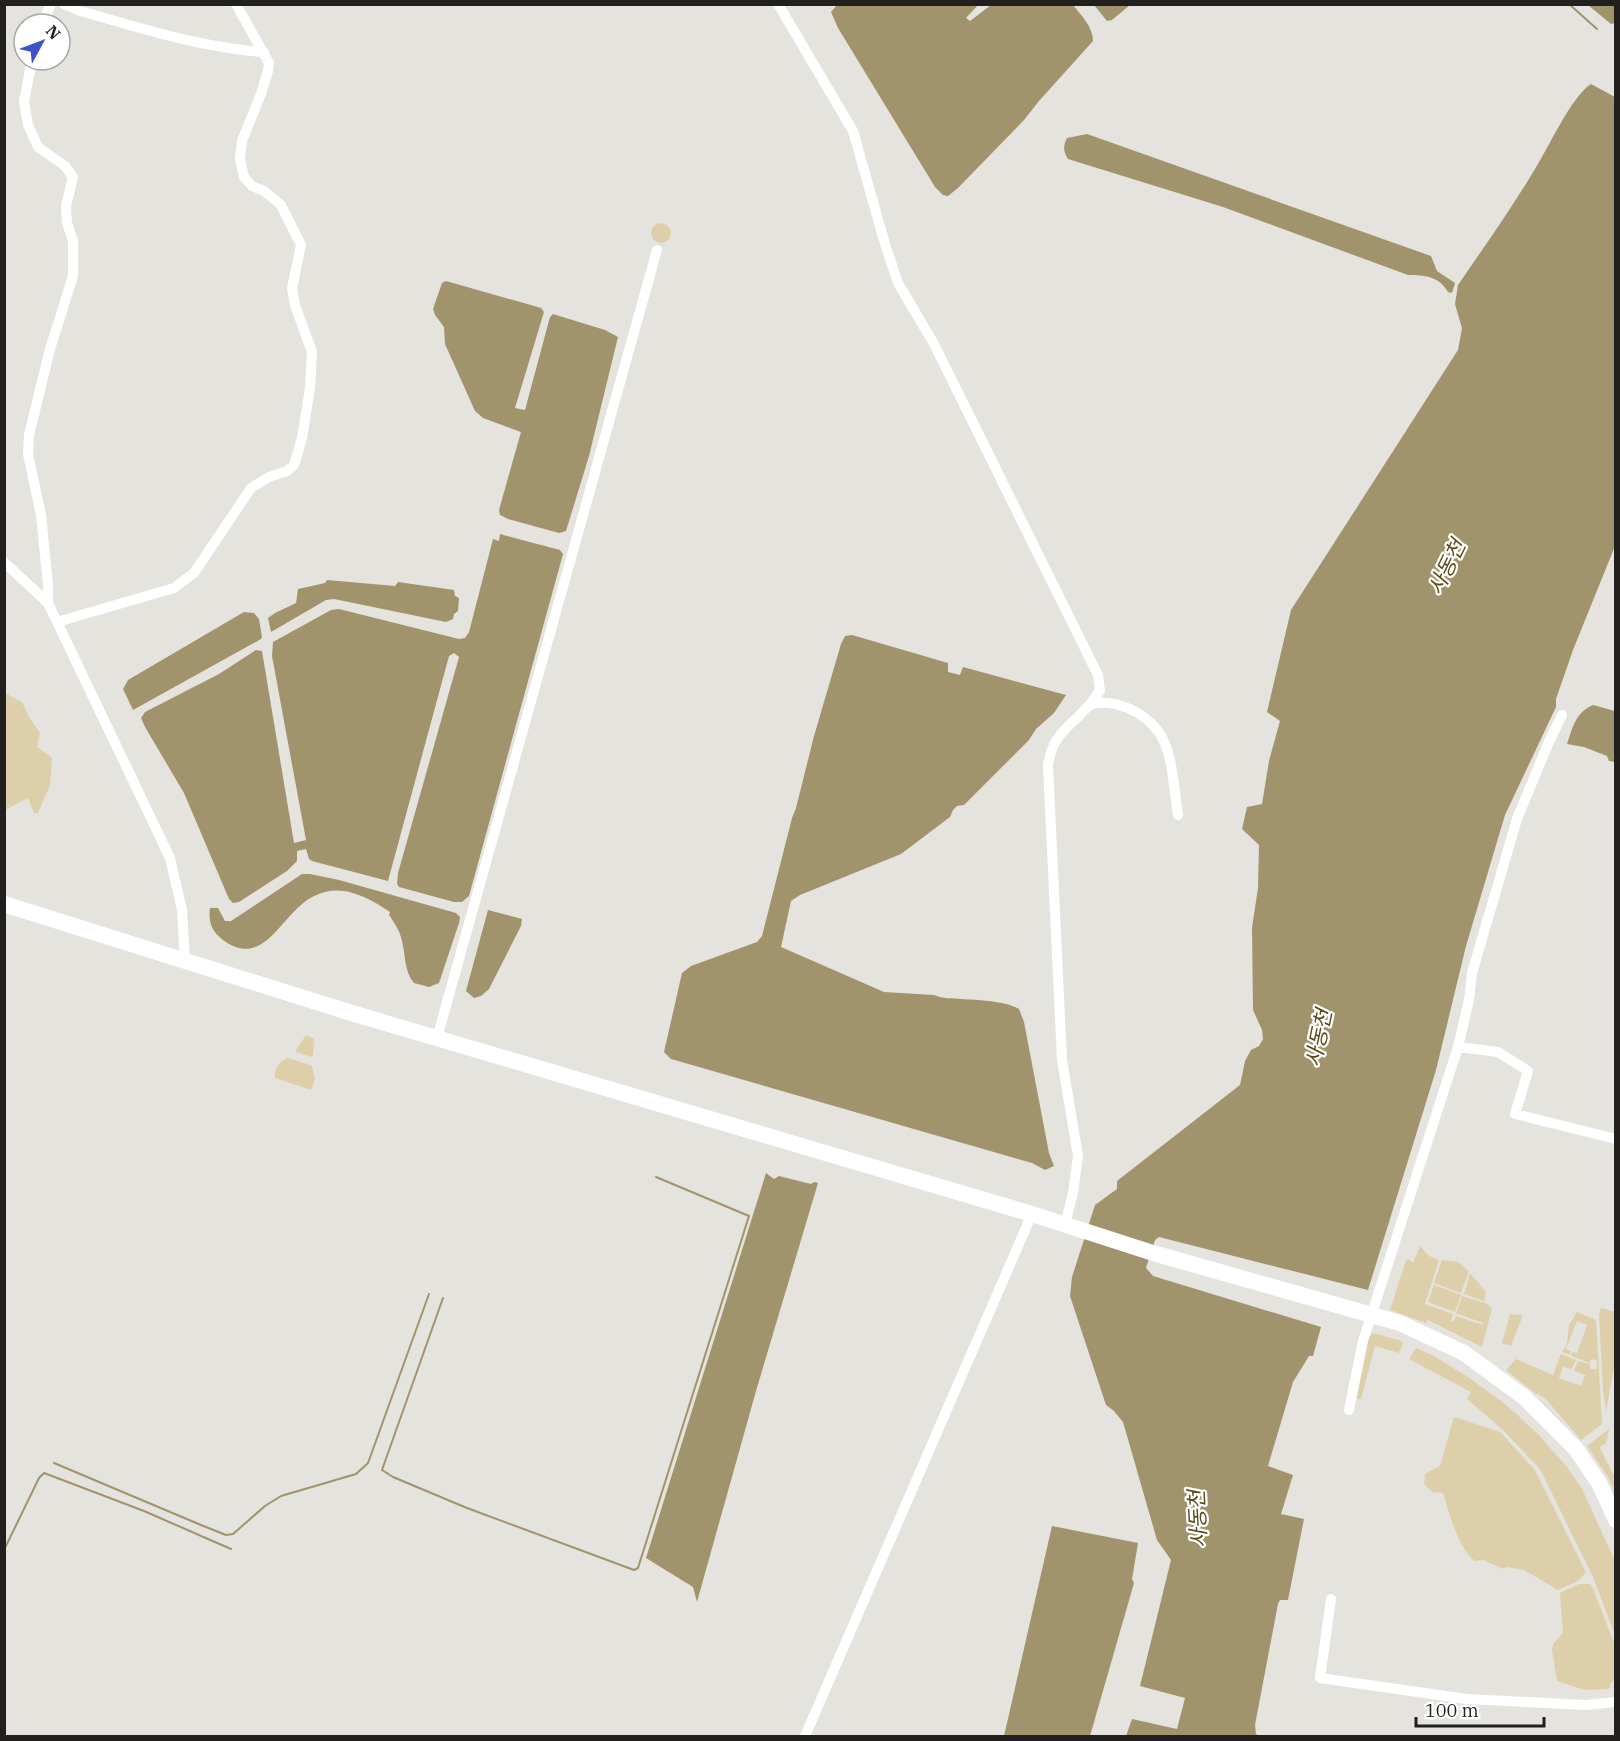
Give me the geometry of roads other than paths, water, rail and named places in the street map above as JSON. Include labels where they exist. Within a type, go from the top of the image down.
[{"type":"main road","points":[[4,904],[437,1038],[1032,1214],[1153,1253],[1400,1323],[1464,1353],[1524,1397],[1576,1449],[1599,1483],[1616,1520]]},
{"type":"street","points":[[64,4],[80,11],[198,44],[264,52]]},
{"type":"street","points":[[57,622],[174,588],[194,573],[251,488],[269,477],[287,471],[294,465],[302,438],[310,388],[312,352],[292,288],[301,245],[281,205],[273,197],[252,186],[244,177],[240,159],[242,141],[269,63],[236,4]]},
{"type":"street","points":[[778,4],[853,131],[898,283],[934,344],[1098,675],[1100,691],[1090,705],[1064,729],[1055,741],[1048,765],[1062,1060],[1078,1156],[1073,1193],[1065,1224]]},
{"type":"street","points":[[30,72],[24,100],[27,125],[38,147],[65,166],[73,177],[66,206],[67,223],[73,241],[73,276],[50,349],[29,435],[28,454],[41,515],[48,603]]},
{"type":"street","points":[[437,1038],[657,249]]},
{"type":"street","points":[[4,562],[48,603],[170,858],[182,910],[185,961]]},
{"type":"street","points":[[1090,705],[1107,704],[1130,708],[1144,717],[1158,731],[1167,748],[1178,815]]},
{"type":"street","points":[[1349,1410],[1363,1341],[1458,1047],[1469,1000],[1472,973],[1517,819],[1562,715]]},
{"type":"street","points":[[1458,1047],[1497,1052],[1528,1071],[1515,1114],[1616,1139]]},
{"type":"street","points":[[805,1737],[1032,1214]]},
{"type":"street","points":[[1331,1599],[1320,1678],[1467,1699],[1586,1705],[1616,1702]]},
{"type":"water","points":[[837,5],[978,5],[966,18],[970,21],[991,5],[1073,5],[1089,26],[1093,41],[1024,120],[948,196],[943,195],[935,187],[838,28],[831,12]]},
{"type":"water","points":[[1094,5],[1130,5],[1112,20],[1107,21]]},
{"type":"water","points":[[1588,5],[1615,5],[1615,23],[1611,24]]},
{"type":"water","name":"사동천","points":[[1591,84],[1615,97],[1615,546],[1573,650],[1556,699],[1556,707],[1505,815],[1466,946],[1436,1070],[1368,1290],[1159,1237],[1155,1240],[1146,1268],[1153,1276],[1321,1327],[1313,1356],[1309,1356],[1293,1382],[1268,1466],[1293,1475],[1281,1514],[1304,1519],[1288,1600],[1280,1600],[1278,1604],[1255,1725],[1256,1734],[1259,1736],[1126,1736],[1132,1719],[1177,1729],[1185,1698],[1140,1686],[1171,1560],[1157,1540],[1123,1422],[1106,1405],[1070,1296],[1072,1277],[1095,1205],[1117,1189],[1117,1181],[1240,1085],[1245,1061],[1251,1050],[1259,1046],[1263,1039],[1262,1030],[1253,1010],[1252,928],[1258,888],[1259,845],[1242,829],[1247,807],[1262,804],[1269,761],[1280,721],[1267,712],[1291,610],[1458,350],[1462,328],[1455,304],[1458,285],[1526,184],[1568,111],[1583,90]]},
{"type":"water","points":[[1087,134],[1431,256],[1437,271],[1455,283],[1452,293],[1431,277],[1408,275],[1223,207],[1068,159],[1064,148],[1067,138]]},
{"type":"water","points":[[446,281],[541,308],[544,312],[515,408],[525,410],[550,317],[553,314],[605,330],[618,337],[589,456],[566,531],[559,533],[500,515],[499,510],[521,432],[483,418],[475,411],[445,344],[444,327],[433,309],[442,283]]},
{"type":"water","points":[[500,534],[560,550],[563,554],[469,896],[462,902],[454,902],[399,887],[397,884],[398,873],[459,657],[454,653],[449,656],[388,881],[312,861],[306,849],[297,851],[297,861],[287,871],[239,902],[233,903],[229,899],[184,793],[145,727],[141,718],[145,712],[219,674],[256,650],[262,651],[294,843],[306,840],[272,656],[273,642],[331,610],[339,609],[459,639],[465,638],[469,632],[493,539],[499,541]]},
{"type":"water","points":[[327,580],[395,586],[398,582],[454,590],[455,596],[459,598],[458,611],[454,614],[453,619],[446,622],[334,599],[326,600],[271,632],[268,618],[296,603],[298,589],[325,583]]},
{"type":"water","points":[[244,612],[254,613],[259,619],[261,639],[133,710],[123,689],[128,680]]},
{"type":"water","points":[[852,635],[948,663],[948,672],[960,675],[963,667],[1066,695],[1054,713],[1036,729],[1029,740],[964,805],[957,806],[950,817],[901,854],[800,895],[791,901],[781,947],[884,992],[991,1001],[1019,1009],[1024,1022],[1049,1153],[1054,1166],[1045,1170],[1032,1163],[671,1059],[664,1052],[682,973],[691,966],[757,942],[762,936],[814,736],[841,644],[845,636]]},
{"type":"water","points":[[1593,705],[1615,711],[1615,762],[1609,761],[1607,756],[1584,747],[1567,744],[1578,716]]},
{"type":"water","points":[[302,874],[339,880],[456,913],[460,917],[459,923],[439,983],[429,987],[414,983],[407,969],[400,934],[389,915],[390,912],[368,899],[342,891],[322,893],[309,899],[292,913],[276,932],[258,946],[247,949],[236,947],[216,934],[210,922],[210,908],[218,908],[225,921],[231,921]]},
{"type":"water","points":[[488,910],[522,919],[521,926],[489,989],[481,996],[474,998],[466,991]]},
{"type":"water","points":[[766,1173],[774,1179],[779,1176],[811,1184],[818,1183],[756,1391],[697,1602],[693,1587],[646,1558]]},
{"type":"water","points":[[1052,1526],[1138,1543],[1132,1579],[1134,1583],[1090,1736],[1004,1736]]},
{"type":"waterway","points":[[1569,4],[1597,29]]},
{"type":"waterway","points":[[443,1298],[382,1470],[393,1477],[467,1508],[634,1570],[638,1568],[749,1216],[656,1177]]},
{"type":"waterway","points":[[54,1463],[226,1535],[233,1534],[265,1506],[281,1496],[356,1474],[368,1463],[429,1294]]},
{"type":"waterway","points":[[4,1550],[39,1478],[44,1473],[144,1511],[231,1549]]}]
